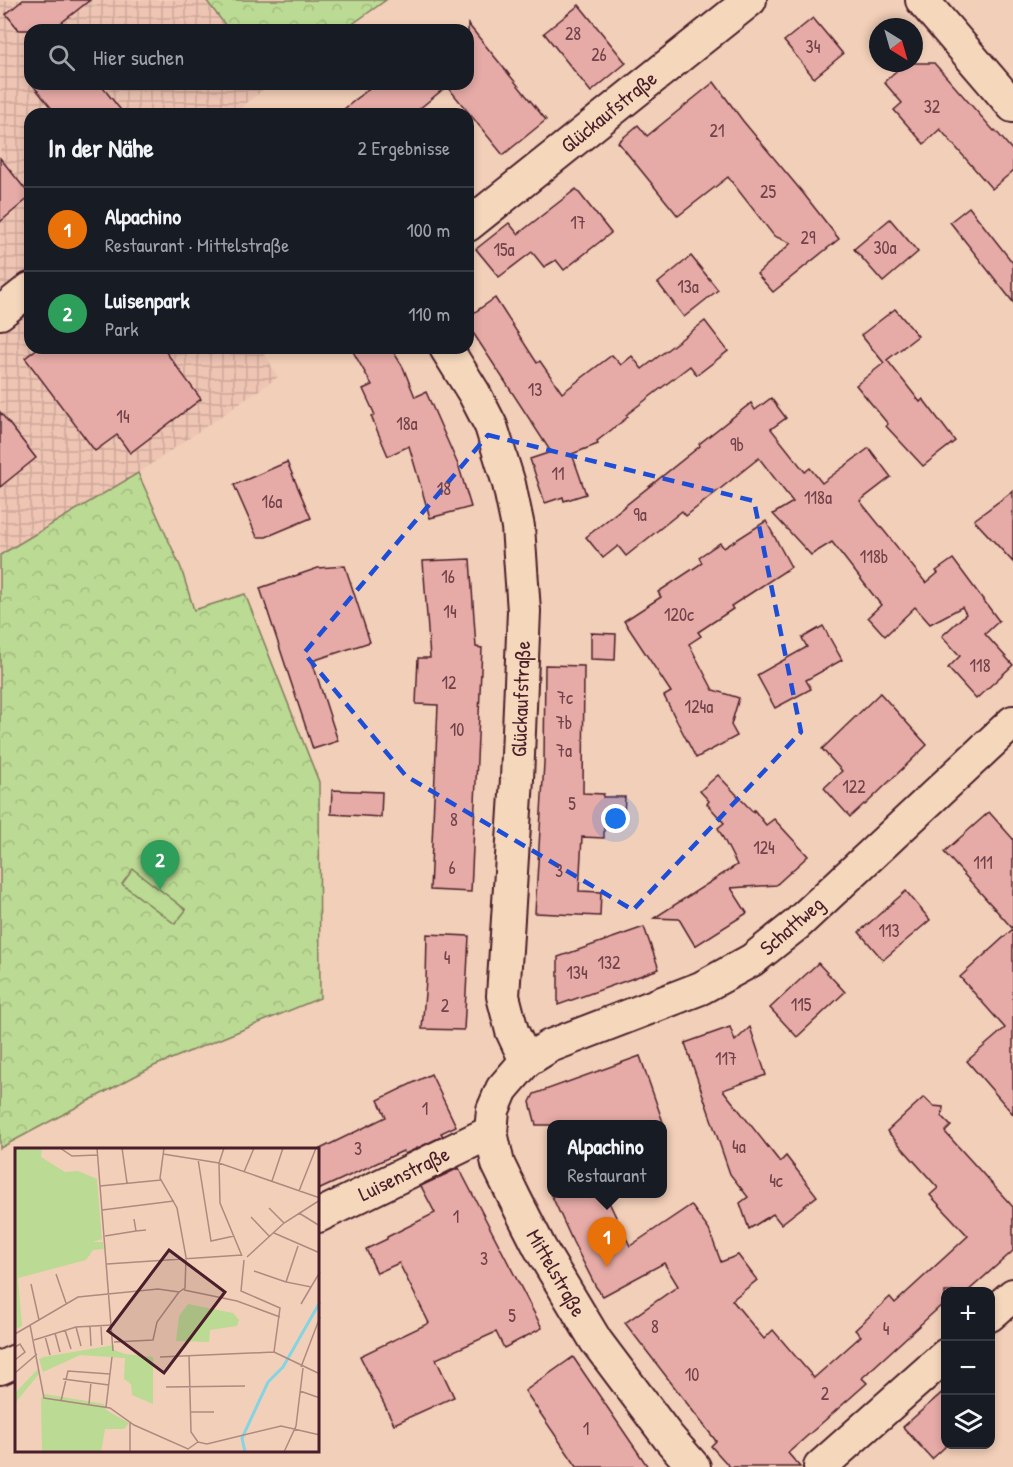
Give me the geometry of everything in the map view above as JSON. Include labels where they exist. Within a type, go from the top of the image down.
[{"type":"street","name":"Glückaufstraße","points":[[474,220],[750,0]]},
{"type":"street","points":[[922,0],[1013,106]]},
{"type":"street","points":[[0,313],[24,294]]},
{"type":"street","name":"Glückaufstraße","points":[[450,354],[491,426],[509,484],[518,527],[524,611],[517,779],[503,996],[512,1031],[526,1061]]},
{"type":"street","name":"Schattweg","points":[[526,1061],[550,1046],[701,988],[752,960],[796,925],[1013,722]]},
{"type":"street","name":"Mittelstraße","points":[[526,1061],[502,1089],[494,1110],[491,1132],[498,1164],[540,1248],[596,1341],[668,1437],[694,1467]]},
{"type":"street","name":"Luisenstraße","points":[[320,1215],[491,1132]]},
{"type":"street","points":[[995,1311],[1013,1295]]},
{"type":"street","points":[[820,1467],[941,1360]]},
{"type":"street","points":[[0,1368],[15,1361]]},
{"type":"highlighted area","points":[[488,435],[754,501],[801,732],[633,910],[406,776],[304,653]]},
{"type":"shaded area","points":[[0,0],[205,0],[223,24],[24,24],[24,90],[263,90],[240,108],[24,108],[24,354],[265,354],[278,377],[138,473],[0,555]]},
{"type":"green space","points":[[206,0],[386,0],[352,24],[224,24]]},
{"type":"green space","points":[[138,473],[181,568],[194,610],[245,594],[319,782],[320,998],[154,1066],[0,1148],[0,555]]},
{"type":"green space","points":[[133,869],[186,910],[175,924],[122,884]]},
{"type":"building","points":[[23,0],[90,0],[60,24],[24,24],[24,30],[19,30],[6,14]]},
{"type":"building","points":[[579,5],[626,63],[591,92],[544,33]]},
{"type":"building","points":[[813,18],[843,54],[814,78],[784,41]]},
{"type":"building","points":[[474,31],[546,120],[503,155],[474,119],[474,108],[465,108],[450,90],[474,90]]},
{"type":"building","points":[[923,63],[934,63],[1013,151],[1013,171],[992,189],[940,129],[924,144],[894,110],[902,103],[884,82],[895,72],[923,72]]},
{"type":"building","points":[[714,82],[839,239],[773,292],[757,274],[791,243],[774,236],[728,177],[678,216],[618,142],[638,125],[647,136]]},
{"type":"building","points":[[37,90],[105,90],[119,108],[51,108]]},
{"type":"building","points":[[368,90],[442,90],[420,108],[345,108]]},
{"type":"building","points":[[0,158],[24,188],[24,202],[0,222]]},
{"type":"building","points":[[576,189],[611,233],[564,270],[556,260],[544,267],[532,252],[499,277],[476,249],[509,223],[518,234]]},
{"type":"building","points":[[969,207],[1013,263],[1013,302],[950,222]]},
{"type":"building","points":[[890,219],[918,252],[883,282],[854,249]]},
{"type":"building","points":[[691,256],[718,290],[684,317],[658,283]]},
{"type":"building","points":[[495,298],[537,363],[540,361],[562,393],[612,355],[621,365],[632,356],[642,369],[705,321],[728,351],[697,375],[690,366],[626,415],[628,417],[597,441],[598,444],[572,454],[586,494],[564,501],[563,497],[545,503],[530,459],[551,452],[474,334],[474,313]]},
{"type":"building","points":[[895,309],[918,336],[887,360],[920,402],[923,399],[955,441],[923,466],[886,426],[888,424],[856,385],[884,363],[861,335]]},
{"type":"building","points":[[30,354],[167,354],[201,399],[130,453],[117,435],[95,451],[25,358]]},
{"type":"building","points":[[354,354],[395,354],[403,367],[415,397],[426,392],[459,467],[471,507],[430,518],[409,446],[388,456],[371,416],[375,415],[363,389],[372,385]]},
{"type":"building","points":[[771,398],[786,418],[771,429],[805,472],[810,468],[822,483],[869,448],[891,477],[860,501],[926,583],[938,573],[936,571],[953,559],[999,621],[985,634],[1013,665],[976,699],[948,668],[960,656],[942,636],[966,614],[962,607],[930,624],[915,607],[885,636],[868,617],[881,605],[832,542],[811,555],[773,514],[793,502],[759,458],[686,516],[682,511],[626,556],[618,546],[603,558],[586,537],[751,403],[755,410]]},
{"type":"building","points":[[0,412],[36,458],[0,487]]},
{"type":"building","points":[[287,462],[311,518],[266,537],[257,537],[234,485]]},
{"type":"building","points":[[1013,491],[1013,562],[974,520]]},
{"type":"building","points":[[766,521],[791,567],[731,606],[733,609],[698,632],[701,636],[689,644],[713,690],[739,698],[731,725],[737,736],[696,758],[664,696],[671,692],[624,621],[661,597],[658,592],[702,563],[699,557],[720,543],[724,548]]},
{"type":"building","points":[[470,559],[476,647],[482,648],[471,892],[430,890],[438,705],[416,704],[418,658],[430,658],[423,561]]},
{"type":"building","points":[[345,566],[370,642],[312,661],[338,741],[313,749],[260,588],[318,568]]},
{"type":"building","points":[[823,626],[842,660],[806,680],[811,689],[775,708],[757,675],[807,647],[802,638]]},
{"type":"building","points":[[591,633],[616,634],[615,660],[591,659]]},
{"type":"building","points":[[545,665],[584,666],[583,793],[604,794],[603,797],[625,797],[624,816],[604,825],[604,838],[582,837],[579,891],[601,892],[600,916],[535,913],[544,763]]},
{"type":"building","points":[[880,693],[927,745],[850,817],[824,788],[842,771],[822,749]]},
{"type":"building","points":[[718,775],[766,825],[774,819],[808,856],[776,885],[731,888],[747,913],[695,946],[679,919],[654,918],[737,865],[718,828],[724,823],[707,804],[709,801],[700,791]]},
{"type":"building","points":[[332,790],[382,792],[381,817],[331,814]]},
{"type":"building","points":[[989,812],[1013,839],[1013,929],[944,852]]},
{"type":"building","points":[[906,891],[930,920],[883,960],[859,932]]},
{"type":"building","points":[[644,927],[659,969],[558,1005],[558,957]]},
{"type":"building","points":[[1013,929],[1013,1114],[967,1061],[1005,1028],[960,977]]},
{"type":"building","points":[[427,934],[469,936],[464,1030],[422,1029]]},
{"type":"building","points":[[818,963],[845,992],[797,1037],[770,1008]]},
{"type":"building","points":[[730,1027],[735,1041],[750,1027],[766,1075],[723,1090],[780,1162],[786,1156],[817,1196],[781,1224],[773,1214],[749,1229],[740,1203],[748,1197],[730,1174],[685,1043]]},
{"type":"building","points":[[640,1056],[662,1120],[547,1120],[547,1125],[536,1125],[530,1102],[534,1094]]},
{"type":"building","points":[[431,1074],[456,1126],[441,1133],[443,1136],[405,1154],[403,1151],[320,1189],[320,1149],[386,1117],[378,1100]]},
{"type":"building","points":[[924,1097],[933,1106],[943,1107],[942,1117],[951,1126],[945,1132],[1013,1207],[1013,1251],[973,1287],[941,1287],[941,1306],[862,1378],[867,1383],[788,1453],[800,1467],[730,1467],[711,1446],[716,1441],[625,1323],[678,1286],[664,1263],[603,1296],[596,1287],[553,1198],[607,1198],[630,1246],[691,1205],[709,1230],[721,1262],[738,1255],[757,1280],[732,1300],[764,1339],[773,1330],[814,1378],[861,1336],[855,1330],[890,1297],[895,1303],[968,1236],[930,1195],[938,1188],[887,1131]]},
{"type":"building","points":[[459,1168],[542,1328],[504,1348],[496,1332],[436,1359],[454,1397],[394,1424],[360,1356],[429,1323],[399,1263],[377,1273],[366,1249],[435,1213],[421,1186]]},
{"type":"building","points":[[573,1357],[648,1467],[577,1467],[525,1391]]},
{"type":"building","points":[[941,1394],[941,1449],[943,1449],[932,1459],[903,1427]]},
{"type":"place","name":"Luisenpark","points":[[160,890]]},
{"type":"place","name":"Alpachino","points":[[607,1267]]}]
